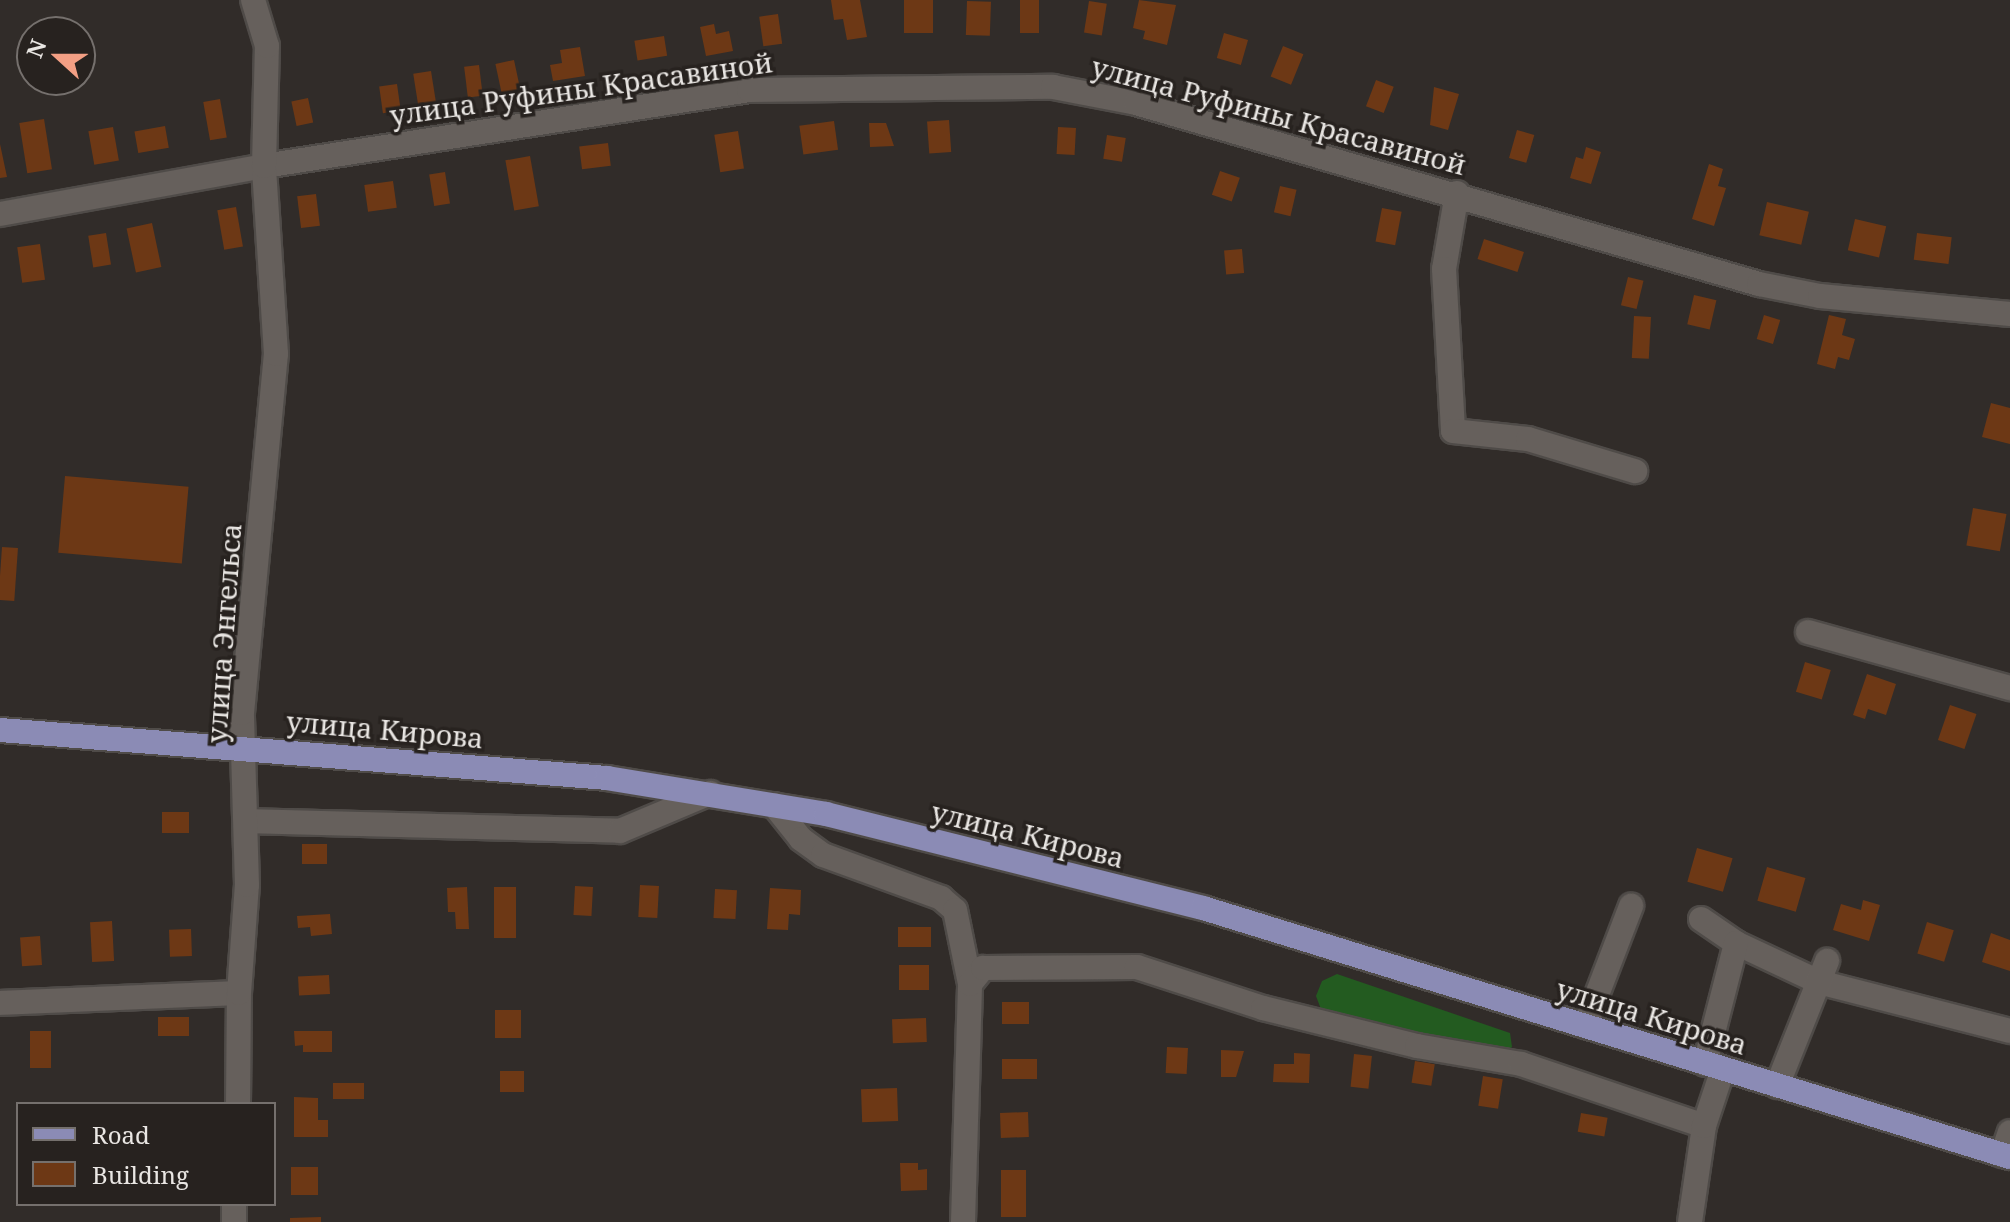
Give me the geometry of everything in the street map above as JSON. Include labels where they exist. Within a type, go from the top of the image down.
[{"type":"main road","name":"улица Кирова","points":[[0,730],[607,778],[774,805],[1203,908],[1777,1086],[2007,1148]]},
{"type":"street","name":"улица Энгельса","points":[[238,1102],[246,821],[242,713],[276,354],[264,166],[267,46],[253,0]]},
{"type":"street","name":"улица Руфины Красавиной","points":[[0,214],[264,166],[749,90],[986,84],[1053,87],[1136,103],[1457,193],[1759,284],[1820,296],[2006,306]]},
{"type":"street","points":[[1457,193],[1444,269],[1453,431],[1528,439],[1635,471]]},
{"type":"street","points":[[1808,632],[2010,688]]},
{"type":"street","points":[[246,821],[620,831],[710,793]]},
{"type":"street","points":[[774,805],[801,839],[823,855],[941,898],[955,910],[976,976],[963,1222]]},
{"type":"street","points":[[1585,1026],[1631,906]]},
{"type":"street","points":[[1701,919],[1736,943],[2010,1031]]},
{"type":"street","points":[[1690,1222],[1736,943]]},
{"type":"street","points":[[976,976],[1137,967],[1263,1008],[1417,1046],[1521,1064],[1704,1126]]},
{"type":"street","points":[[1777,1086],[1823,972]]},
{"type":"street","points":[[0,1003],[239,993]]},
{"type":"green space","points":[[1337,974],[1510,1033],[1512,1047],[1504,1053],[1322,1012],[1316,996],[1322,981]]},
{"type":"building","points":[[831,0],[860,0],[867,37],[847,40],[843,19],[834,20]]},
{"type":"building","points":[[904,0],[933,0],[933,33],[904,33]]},
{"type":"building","points":[[1020,0],[1039,0],[1039,33],[1020,33]]},
{"type":"building","points":[[1139,0],[1176,5],[1167,45],[1143,39],[1145,31],[1133,28]]},
{"type":"building","points":[[967,1],[991,2],[990,36],[966,35]]},
{"type":"building","points":[[1089,1],[1107,4],[1102,35],[1084,33]]},
{"type":"building","points":[[778,14],[782,44],[763,46],[759,17]]},
{"type":"building","points":[[714,24],[716,34],[729,31],[733,51],[706,56],[700,27]]},
{"type":"building","points":[[1224,33],[1248,40],[1241,65],[1217,58]]},
{"type":"building","points":[[664,36],[667,56],[637,60],[634,41]]},
{"type":"building","points":[[1283,46],[1303,54],[1291,85],[1271,77]]},
{"type":"building","points":[[580,47],[585,76],[553,81],[550,65],[562,63],[560,50]]},
{"type":"building","points":[[514,60],[520,89],[502,93],[495,64]]},
{"type":"building","points":[[479,65],[483,96],[468,98],[464,67]]},
{"type":"building","points":[[431,71],[436,103],[418,105],[413,74]]},
{"type":"building","points":[[1376,80],[1394,87],[1384,113],[1366,106]]},
{"type":"building","points":[[397,84],[401,111],[383,113],[379,87]]},
{"type":"building","points":[[1434,87],[1459,94],[1448,130],[1430,125]]},
{"type":"building","points":[[308,98],[313,122],[297,126],[291,102]]},
{"type":"building","points":[[220,99],[227,137],[210,140],[203,102]]},
{"type":"building","points":[[44,119],[52,169],[27,173],[19,123]]},
{"type":"building","points":[[949,120],[951,152],[929,153],[927,122]]},
{"type":"building","points":[[834,121],[838,150],[803,155],[799,126]]},
{"type":"building","points":[[869,123],[886,123],[894,146],[870,147]]},
{"type":"building","points":[[165,126],[169,148],[138,153],[134,131]]},
{"type":"building","points":[[113,127],[119,160],[94,165],[88,131]]},
{"type":"building","points":[[1058,127],[1076,128],[1075,155],[1057,154]]},
{"type":"building","points":[[1517,130],[1534,135],[1526,163],[1509,158]]},
{"type":"building","points":[[738,131],[744,169],[720,172],[714,135]]},
{"type":"building","points":[[1107,135],[1126,138],[1122,162],[1103,159]]},
{"type":"building","points":[[608,143],[611,166],[582,169],[579,147]]},
{"type":"building","points":[[0,144],[7,177],[0,178]]},
{"type":"building","points":[[1586,147],[1601,152],[1591,184],[1570,178],[1576,157],[1583,159]]},
{"type":"building","points":[[530,156],[539,206],[514,211],[505,160]]},
{"type":"building","points":[[1709,164],[1723,169],[1718,186],[1726,188],[1714,226],[1692,219]]},
{"type":"building","points":[[1220,171],[1240,178],[1232,201],[1212,195]]},
{"type":"building","points":[[445,172],[450,204],[434,206],[429,175]]},
{"type":"building","points":[[393,181],[397,208],[368,212],[364,185]]},
{"type":"building","points":[[1280,186],[1297,190],[1290,216],[1274,212]]},
{"type":"building","points":[[316,194],[320,226],[301,228],[297,196]]},
{"type":"building","points":[[1767,202],[1809,212],[1801,245],[1759,235]]},
{"type":"building","points":[[236,207],[243,246],[224,250],[217,210]]},
{"type":"building","points":[[1382,208],[1402,212],[1395,245],[1376,241]]},
{"type":"building","points":[[1855,219],[1886,226],[1879,257],[1848,250]]},
{"type":"building","points":[[152,223],[161,267],[136,272],[127,228]]},
{"type":"building","points":[[106,233],[111,265],[93,267],[88,236]]},
{"type":"building","points":[[1917,233],[1952,237],[1948,264],[1914,260]]},
{"type":"building","points":[[1484,239],[1524,252],[1517,272],[1478,259]]},
{"type":"building","points":[[40,244],[45,280],[22,283],[17,247]]},
{"type":"building","points":[[1242,249],[1244,273],[1226,274],[1224,251]]},
{"type":"building","points":[[1628,277],[1644,281],[1637,309],[1621,305]]},
{"type":"building","points":[[1694,295],[1716,300],[1710,329],[1687,324]]},
{"type":"building","points":[[1764,315],[1780,320],[1773,344],[1757,339]]},
{"type":"building","points":[[1829,315],[1846,319],[1842,335],[1855,339],[1849,360],[1838,357],[1835,369],[1817,364]]},
{"type":"building","points":[[1634,316],[1651,317],[1649,359],[1632,358]]},
{"type":"building","points":[[1991,403],[2010,408],[2010,444],[1982,437]]},
{"type":"building","points":[[65,476],[189,487],[182,564],[58,553]]},
{"type":"building","points":[[1973,508],[2006,514],[2000,551],[1966,545]]},
{"type":"building","points":[[2,547],[18,548],[14,601],[0,600]]},
{"type":"building","points":[[1805,662],[1831,670],[1822,700],[1796,692]]},
{"type":"building","points":[[1867,674],[1896,684],[1886,715],[1868,709],[1865,719],[1853,715]]},
{"type":"building","points":[[1950,705],[1976,714],[1964,749],[1938,740]]},
{"type":"building","points":[[162,812],[189,812],[189,833],[162,833]]},
{"type":"building","points":[[302,844],[327,844],[327,864],[302,864]]},
{"type":"building","points":[[1697,848],[1733,858],[1723,892],[1687,882]]},
{"type":"building","points":[[1767,867],[1805,878],[1796,912],[1757,901]]},
{"type":"building","points":[[640,885],[659,886],[657,918],[638,917]]},
{"type":"building","points":[[575,886],[593,887],[591,916],[573,915]]},
{"type":"building","points":[[467,887],[469,929],[456,929],[455,912],[448,912],[447,888]]},
{"type":"building","points":[[494,887],[516,887],[516,938],[494,938]]},
{"type":"building","points":[[770,888],[801,890],[800,915],[789,914],[788,930],[767,929]]},
{"type":"building","points":[[715,889],[737,890],[735,919],[713,918]]},
{"type":"building","points":[[1863,900],[1880,905],[1869,941],[1833,930],[1841,904],[1861,910]]},
{"type":"building","points":[[330,914],[332,934],[311,936],[310,927],[298,928],[297,916]]},
{"type":"building","points":[[112,921],[114,961],[92,962],[90,922]]},
{"type":"building","points":[[1927,922],[1954,930],[1944,962],[1917,954]]},
{"type":"building","points":[[898,927],[931,927],[931,947],[898,947]]},
{"type":"building","points":[[191,929],[192,956],[170,957],[169,930]]},
{"type":"building","points":[[1991,933],[2010,940],[2010,971],[1982,962]]},
{"type":"building","points":[[40,936],[42,965],[22,966],[20,937]]},
{"type":"building","points":[[899,965],[929,965],[929,990],[899,990]]},
{"type":"building","points":[[329,975],[330,994],[299,996],[298,977]]},
{"type":"building","points":[[1002,1002],[1029,1002],[1029,1024],[1002,1024]]},
{"type":"building","points":[[495,1010],[521,1010],[521,1038],[495,1038]]},
{"type":"building","points":[[158,1017],[189,1017],[189,1036],[158,1036]]},
{"type":"building","points":[[926,1018],[927,1042],[893,1043],[892,1019]]},
{"type":"building","points":[[30,1031],[51,1031],[51,1068],[30,1068]]},
{"type":"building","points":[[294,1031],[332,1031],[332,1052],[303,1052],[303,1045],[295,1046]]},
{"type":"building","points":[[1167,1047],[1188,1048],[1187,1074],[1166,1073]]},
{"type":"building","points":[[1221,1050],[1244,1051],[1236,1077],[1221,1077]]},
{"type":"building","points":[[1294,1053],[1310,1054],[1309,1083],[1273,1082],[1274,1064],[1294,1064]]},
{"type":"building","points":[[1354,1054],[1372,1056],[1368,1089],[1351,1087]]},
{"type":"building","points":[[1002,1059],[1037,1059],[1037,1079],[1002,1079]]},
{"type":"building","points":[[1415,1061],[1435,1064],[1431,1086],[1412,1083]]},
{"type":"building","points":[[500,1071],[524,1071],[524,1092],[500,1092]]},
{"type":"building","points":[[1483,1076],[1503,1079],[1498,1109],[1478,1106]]},
{"type":"building","points":[[333,1083],[364,1083],[364,1099],[333,1099]]},
{"type":"building","points":[[897,1088],[898,1121],[862,1122],[861,1089]]},
{"type":"building","points":[[294,1097],[318,1098],[318,1120],[328,1120],[328,1137],[294,1137]]},
{"type":"building","points":[[1028,1112],[1029,1137],[1001,1138],[1000,1113]]},
{"type":"building","points":[[1581,1113],[1608,1118],[1604,1136],[1578,1132]]},
{"type":"building","points":[[900,1163],[918,1163],[918,1170],[927,1169],[927,1190],[901,1191]]},
{"type":"building","points":[[291,1167],[318,1167],[318,1195],[291,1195]]},
{"type":"building","points":[[1001,1170],[1026,1170],[1026,1217],[1001,1217]]},
{"type":"building","points":[[321,1217],[321,1222],[290,1222],[290,1218]]}]
